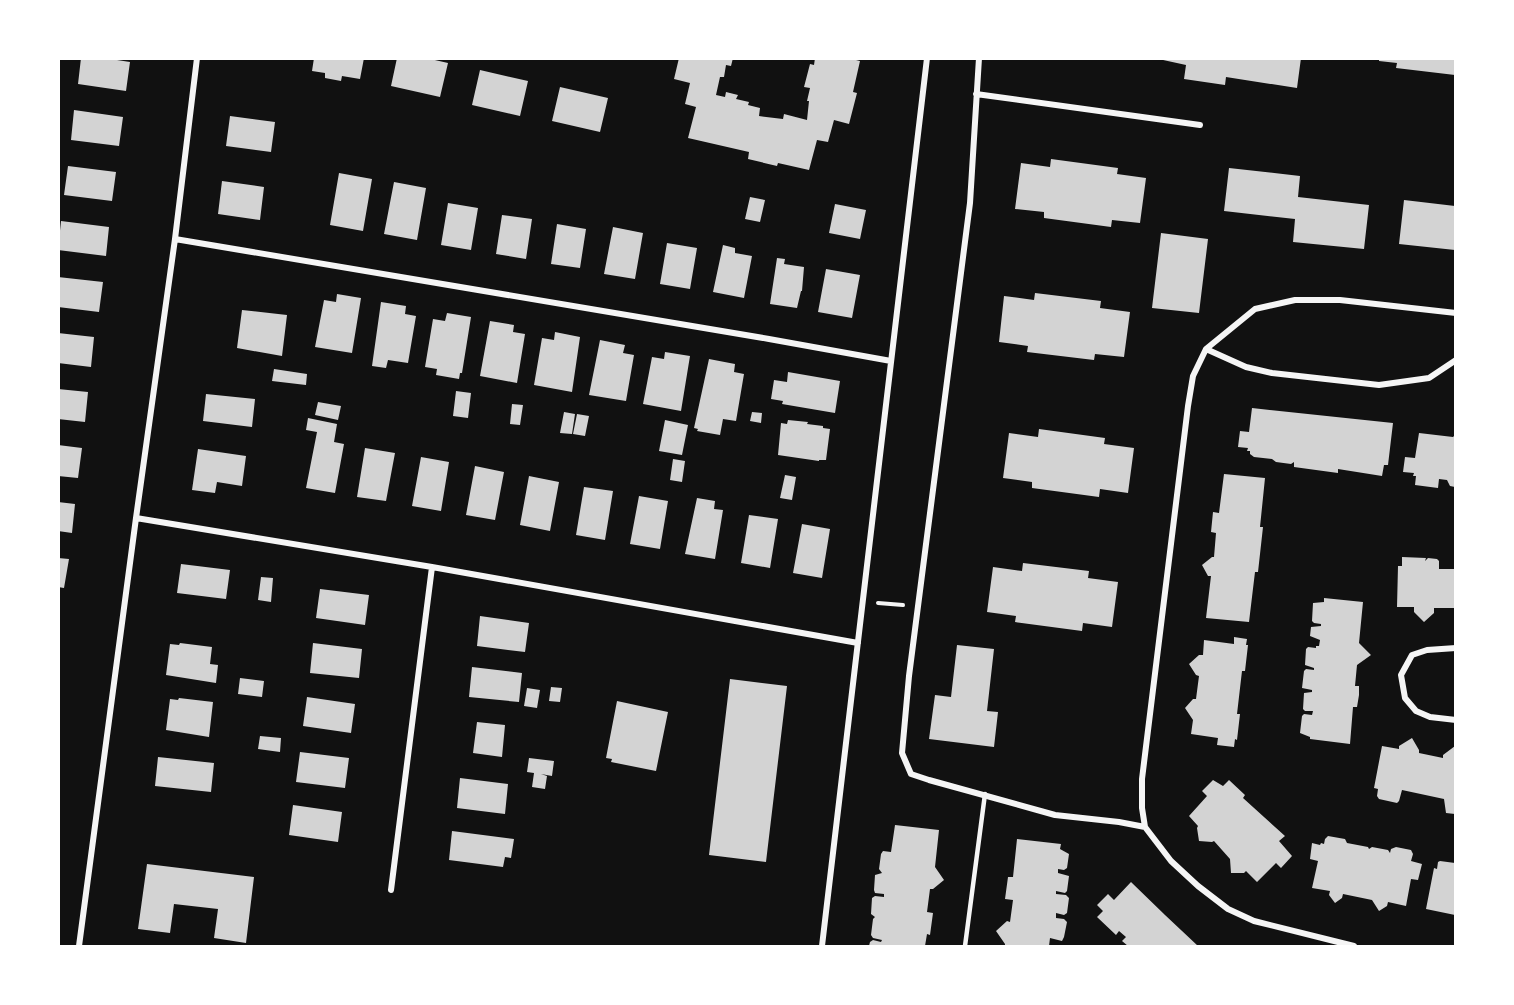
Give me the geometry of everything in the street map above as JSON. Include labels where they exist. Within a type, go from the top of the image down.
[{"type":"street","points":[[79,946],[175,239],[196,58]]},
{"type":"street","points":[[822,946],[927,58]]},
{"type":"street","points":[[979,58],[970,203],[909,676],[902,753],[911,774],[1055,815],[1145,827]]},
{"type":"street","points":[[976,94],[1200,125]]},
{"type":"street","points":[[175,239],[891,361]]},
{"type":"street","points":[[1354,946],[1254,921],[1228,909],[1171,861],[1145,827],[1142,808],[1142,779],[1193,376],[1206,348],[1254,309],[1295,300],[1340,300],[1455,313]]},
{"type":"street","points":[[1206,348],[1246,367],[1272,374],[1379,385],[1429,378],[1455,360]]},
{"type":"street","points":[[136,518],[432,567],[858,643]]},
{"type":"street","points":[[391,890],[432,567]]},
{"type":"street","points":[[1455,648],[1427,650],[1412,655],[1401,675],[1405,698],[1416,711],[1430,717],[1455,720]]},
{"type":"lane","points":[[965,946],[985,794]]},
{"type":"path","points":[[878,603],[903,605]]},
{"type":"building","points":[[81,58],[104,58],[130,62],[126,91],[78,84]]},
{"type":"building","points":[[314,58],[364,58],[360,79],[342,76],[341,81],[325,78],[325,73],[312,71]]},
{"type":"building","points":[[397,58],[426,58],[448,63],[440,97],[391,86]]},
{"type":"building","points":[[679,58],[733,58],[731,66],[726,65],[724,77],[720,77],[716,95],[725,97],[726,92],[738,95],[736,99],[760,108],[759,116],[783,119],[784,114],[807,120],[810,88],[804,87],[810,64],[814,65],[815,58],[848,58],[860,61],[853,92],[857,93],[849,124],[834,120],[828,142],[817,140],[809,170],[748,159],[749,152],[688,138],[696,107],[685,104],[690,83],[674,79]]},
{"type":"building","points":[[1154,58],[1301,58],[1297,88],[1226,77],[1225,85],[1184,79],[1186,65]]},
{"type":"building","points":[[1379,58],[1455,58],[1455,75],[1396,68],[1397,63],[1379,61]]},
{"type":"building","points":[[480,70],[528,81],[520,116],[472,105]]},
{"type":"building","points":[[560,87],[608,98],[600,132],[552,121]]},
{"type":"building","points":[[74,110],[123,117],[119,146],[71,140]]},
{"type":"building","points":[[230,116],[275,122],[271,152],[226,146]]},
{"type":"building","points":[[1051,159],[1118,168],[1117,174],[1146,178],[1140,223],[1112,220],[1111,227],[1044,218],[1044,212],[1015,209],[1021,163],[1050,167]]},
{"type":"building","points":[[68,166],[116,172],[112,201],[64,195]]},
{"type":"building","points":[[1229,168],[1300,176],[1298,197],[1369,205],[1364,249],[1293,242],[1295,219],[1224,211]]},
{"type":"building","points":[[339,173],[372,179],[363,231],[330,225]]},
{"type":"building","points":[[222,181],[264,187],[260,220],[218,214]]},
{"type":"building","points":[[394,182],[426,188],[417,240],[384,234]]},
{"type":"building","points":[[750,197],[765,200],[760,222],[745,219]]},
{"type":"building","points":[[1404,200],[1455,206],[1455,250],[1399,244]]},
{"type":"building","points":[[448,203],[478,208],[471,250],[441,245]]},
{"type":"building","points":[[835,204],[866,210],[860,239],[829,233]]},
{"type":"building","points":[[502,215],[532,219],[526,259],[496,254]]},
{"type":"building","points":[[61,221],[109,227],[106,256],[58,250]]},
{"type":"building","points":[[557,224],[586,229],[580,268],[551,264]]},
{"type":"building","points":[[613,227],[643,233],[635,279],[604,274]]},
{"type":"building","points":[[1161,233],[1208,239],[1199,313],[1152,308]]},
{"type":"building","points":[[667,243],[697,248],[690,289],[660,284]]},
{"type":"building","points":[[723,245],[735,248],[735,253],[752,256],[744,298],[713,292]]},
{"type":"building","points":[[777,258],[785,259],[784,264],[804,267],[802,291],[797,308],[770,304]]},
{"type":"building","points":[[826,269],[860,275],[852,318],[818,312]]},
{"type":"building","points":[[58,277],[103,282],[99,312],[58,307]]},
{"type":"building","points":[[1035,293],[1101,301],[1100,308],[1130,312],[1124,357],[1095,354],[1094,360],[1027,352],[1028,346],[999,342],[1004,296],[1034,300]]},
{"type":"building","points":[[337,294],[361,298],[352,353],[315,347],[324,300],[336,302]]},
{"type":"building","points":[[381,302],[406,306],[405,314],[416,316],[408,363],[388,360],[386,368],[372,366]]},
{"type":"building","points":[[242,310],[287,315],[282,356],[237,348]]},
{"type":"building","points":[[447,313],[471,317],[462,373],[459,379],[436,375],[437,369],[425,367],[433,319],[445,321]]},
{"type":"building","points":[[490,321],[514,325],[513,332],[525,334],[517,383],[480,376]]},
{"type":"building","points":[[555,332],[580,337],[572,392],[534,385],[542,338],[554,340]]},
{"type":"building","points":[[58,333],[94,337],[91,367],[58,363]]},
{"type":"building","points":[[600,340],[625,345],[623,353],[634,355],[626,401],[589,395]]},
{"type":"building","points":[[665,352],[690,356],[681,411],[643,404],[652,357],[664,359]]},
{"type":"building","points":[[709,359],[735,364],[734,372],[744,374],[736,421],[723,419],[720,435],[697,431],[698,429],[694,428]]},
{"type":"building","points":[[274,369],[307,374],[306,385],[272,381]]},
{"type":"building","points":[[788,372],[840,381],[835,413],[782,404],[783,401],[771,399],[774,380],[787,382]]},
{"type":"building","points":[[58,389],[88,392],[85,422],[58,419]]},
{"type":"building","points":[[456,391],[471,393],[468,418],[453,416]]},
{"type":"building","points":[[206,394],[255,399],[252,427],[203,421]]},
{"type":"building","points":[[318,402],[341,406],[338,420],[315,415]]},
{"type":"building","points":[[512,404],[523,405],[520,425],[510,424]]},
{"type":"building","points":[[1252,408],[1393,423],[1388,465],[1384,465],[1382,476],[1338,469],[1338,473],[1294,467],[1294,462],[1291,464],[1254,457],[1250,451],[1247,451],[1248,448],[1238,447],[1240,431],[1249,432]]},
{"type":"building","points":[[564,412],[575,414],[572,434],[560,433]]},
{"type":"building","points":[[752,412],[762,413],[761,423],[750,421]]},
{"type":"building","points":[[577,414],[589,416],[585,436],[573,434]]},
{"type":"building","points":[[308,418],[337,424],[334,442],[344,444],[335,493],[306,488],[317,432],[306,430]]},
{"type":"building","points":[[665,420],[688,425],[682,455],[659,451]]},
{"type":"building","points":[[788,420],[808,422],[807,424],[830,429],[826,460],[778,455],[781,423],[787,424]]},
{"type":"building","points":[[1039,429],[1105,438],[1104,444],[1134,448],[1128,493],[1100,489],[1099,497],[1032,488],[1032,482],[1003,478],[1009,433],[1038,437]]},
{"type":"building","points":[[1419,433],[1453,437],[1455,435],[1455,487],[1450,486],[1447,480],[1439,479],[1438,488],[1415,485],[1414,473],[1403,472],[1405,457],[1415,458]]},
{"type":"building","points":[[58,445],[82,448],[78,478],[58,476]]},
{"type":"building","points":[[365,448],[395,453],[386,501],[357,497]]},
{"type":"building","points":[[198,449],[246,456],[242,486],[217,482],[215,493],[192,490]]},
{"type":"building","points":[[421,457],[449,462],[441,511],[412,506]]},
{"type":"building","points":[[673,459],[685,461],[682,482],[670,480]]},
{"type":"building","points":[[475,466],[504,472],[495,520],[466,515]]},
{"type":"building","points":[[1224,474],[1265,478],[1258,572],[1255,572],[1249,622],[1206,618],[1211,576],[1208,576],[1202,565],[1214,557],[1216,533],[1211,532],[1213,512],[1219,513]]},
{"type":"building","points":[[785,475],[796,477],[792,500],[780,498]]},
{"type":"building","points":[[529,476],[559,482],[550,531],[520,525]]},
{"type":"building","points":[[584,487],[613,491],[605,540],[576,535]]},
{"type":"building","points":[[639,496],[668,501],[660,549],[630,544]]},
{"type":"building","points":[[697,498],[715,501],[714,509],[723,510],[715,559],[685,554]]},
{"type":"building","points":[[58,502],[75,504],[72,533],[58,531]]},
{"type":"building","points":[[749,515],[778,519],[770,568],[741,563]]},
{"type":"building","points":[[802,524],[830,529],[822,578],[793,573]]},
{"type":"building","points":[[1402,557],[1426,558],[1425,561],[1428,558],[1437,559],[1439,569],[1455,569],[1455,608],[1434,608],[1434,613],[1424,622],[1414,612],[1414,607],[1397,607],[1398,566],[1402,566]]},
{"type":"building","points":[[58,558],[69,559],[64,588],[58,587]]},
{"type":"building","points":[[1023,563],[1089,571],[1088,578],[1118,582],[1112,627],[1083,623],[1082,631],[1015,622],[1016,616],[987,612],[993,567],[1022,571]]},
{"type":"building","points":[[181,564],[230,570],[226,599],[177,593]]},
{"type":"building","points":[[261,577],[273,578],[271,602],[258,600]]},
{"type":"building","points":[[320,589],[369,595],[365,625],[316,618]]},
{"type":"building","points":[[1324,598],[1363,602],[1359,643],[1371,655],[1357,665],[1355,686],[1359,686],[1359,695],[1357,707],[1353,707],[1350,744],[1310,739],[1300,733],[1302,716],[1312,715],[1313,711],[1303,709],[1304,693],[1312,692],[1312,690],[1302,688],[1304,671],[1314,670],[1305,665],[1306,649],[1316,648],[1320,640],[1310,636],[1311,627],[1321,626],[1312,621],[1313,603],[1324,602]]},
{"type":"building","points":[[480,616],[529,623],[525,652],[477,646]]},
{"type":"building","points":[[1234,637],[1247,639],[1246,645],[1248,645],[1245,671],[1242,671],[1237,714],[1240,714],[1234,747],[1217,745],[1218,738],[1191,734],[1193,720],[1185,708],[1193,699],[1196,699],[1199,676],[1189,664],[1199,655],[1203,655],[1204,640],[1234,644]]},
{"type":"building","points":[[180,643],[212,647],[210,664],[218,665],[216,683],[166,675],[170,644],[179,645]]},
{"type":"building","points":[[313,643],[362,649],[359,678],[310,673]]},
{"type":"building","points":[[957,645],[994,649],[987,711],[998,712],[994,747],[929,739],[935,695],[951,697]]},
{"type":"building","points":[[472,667],[522,673],[519,702],[469,697]]},
{"type":"building","points":[[240,678],[264,681],[262,697],[238,694]]},
{"type":"building","points":[[730,679],[787,686],[766,862],[709,855]]},
{"type":"building","points":[[551,687],[562,688],[560,702],[549,701]]},
{"type":"building","points":[[527,688],[540,690],[537,708],[524,706]]},
{"type":"building","points":[[307,697],[355,704],[351,733],[303,726]]},
{"type":"building","points":[[179,698],[213,702],[209,737],[166,730],[170,699],[178,700]]},
{"type":"building","points":[[617,701],[668,712],[656,771],[611,762],[612,759],[606,758]]},
{"type":"building","points":[[477,722],[505,725],[502,757],[473,753]]},
{"type":"building","points":[[260,736],[281,738],[280,752],[258,749]]},
{"type":"building","points":[[1412,738],[1419,753],[1443,758],[1443,755],[1455,746],[1455,814],[1446,813],[1444,799],[1402,790],[1397,803],[1379,799],[1377,796],[1378,789],[1374,788],[1382,746],[1399,749],[1399,746]]},
{"type":"building","points":[[300,752],[349,758],[345,788],[296,782]]},
{"type":"building","points":[[158,757],[214,763],[211,792],[155,786]]},
{"type":"building","points":[[529,758],[554,761],[552,776],[541,774],[547,776],[545,789],[532,787],[534,773],[527,772]]},
{"type":"building","points":[[460,778],[508,784],[505,814],[457,808]]},
{"type":"building","points":[[1213,780],[1223,786],[1229,780],[1245,795],[1243,798],[1285,836],[1279,841],[1292,856],[1281,868],[1276,863],[1257,882],[1246,871],[1231,873],[1230,859],[1214,841],[1199,841],[1198,826],[1189,816],[1207,796],[1202,791]]},
{"type":"building","points":[[293,805],[342,812],[338,842],[289,835]]},
{"type":"building","points":[[895,825],[939,830],[935,867],[944,880],[930,889],[927,912],[933,913],[930,935],[927,934],[925,946],[869,946],[873,940],[881,942],[882,940],[873,938],[871,935],[875,917],[871,914],[872,898],[884,897],[884,894],[875,893],[875,875],[882,873],[879,869],[883,851],[891,852]]},
{"type":"building","points":[[452,831],[514,839],[511,858],[505,857],[503,867],[449,860]]},
{"type":"building","points":[[1328,836],[1345,839],[1347,843],[1369,849],[1372,847],[1388,850],[1390,853],[1391,849],[1396,847],[1411,850],[1413,854],[1411,861],[1422,864],[1418,880],[1411,879],[1406,906],[1388,902],[1387,906],[1379,911],[1372,900],[1343,894],[1342,898],[1335,903],[1329,895],[1330,891],[1312,888],[1318,861],[1310,859],[1312,843],[1324,844]]},
{"type":"building","points":[[1017,839],[1061,844],[1060,849],[1069,854],[1067,868],[1058,869],[1058,873],[1069,876],[1067,891],[1065,893],[1056,891],[1056,894],[1066,895],[1069,898],[1067,913],[1064,915],[1056,913],[1056,918],[1067,922],[1064,937],[1062,941],[1050,938],[1049,946],[1005,946],[996,931],[1007,921],[1010,922],[1013,900],[1005,899],[1008,877],[1013,877]]},
{"type":"building","points":[[1440,861],[1455,863],[1455,915],[1426,909],[1434,868],[1437,869]]},
{"type":"building","points":[[147,864],[254,877],[246,943],[214,938],[218,909],[174,904],[170,933],[138,929]]},
{"type":"building","points":[[1131,882],[1198,946],[1128,946],[1122,941],[1126,937],[1119,931],[1116,935],[1097,917],[1103,911],[1097,905],[1108,894],[1114,900]]}]
